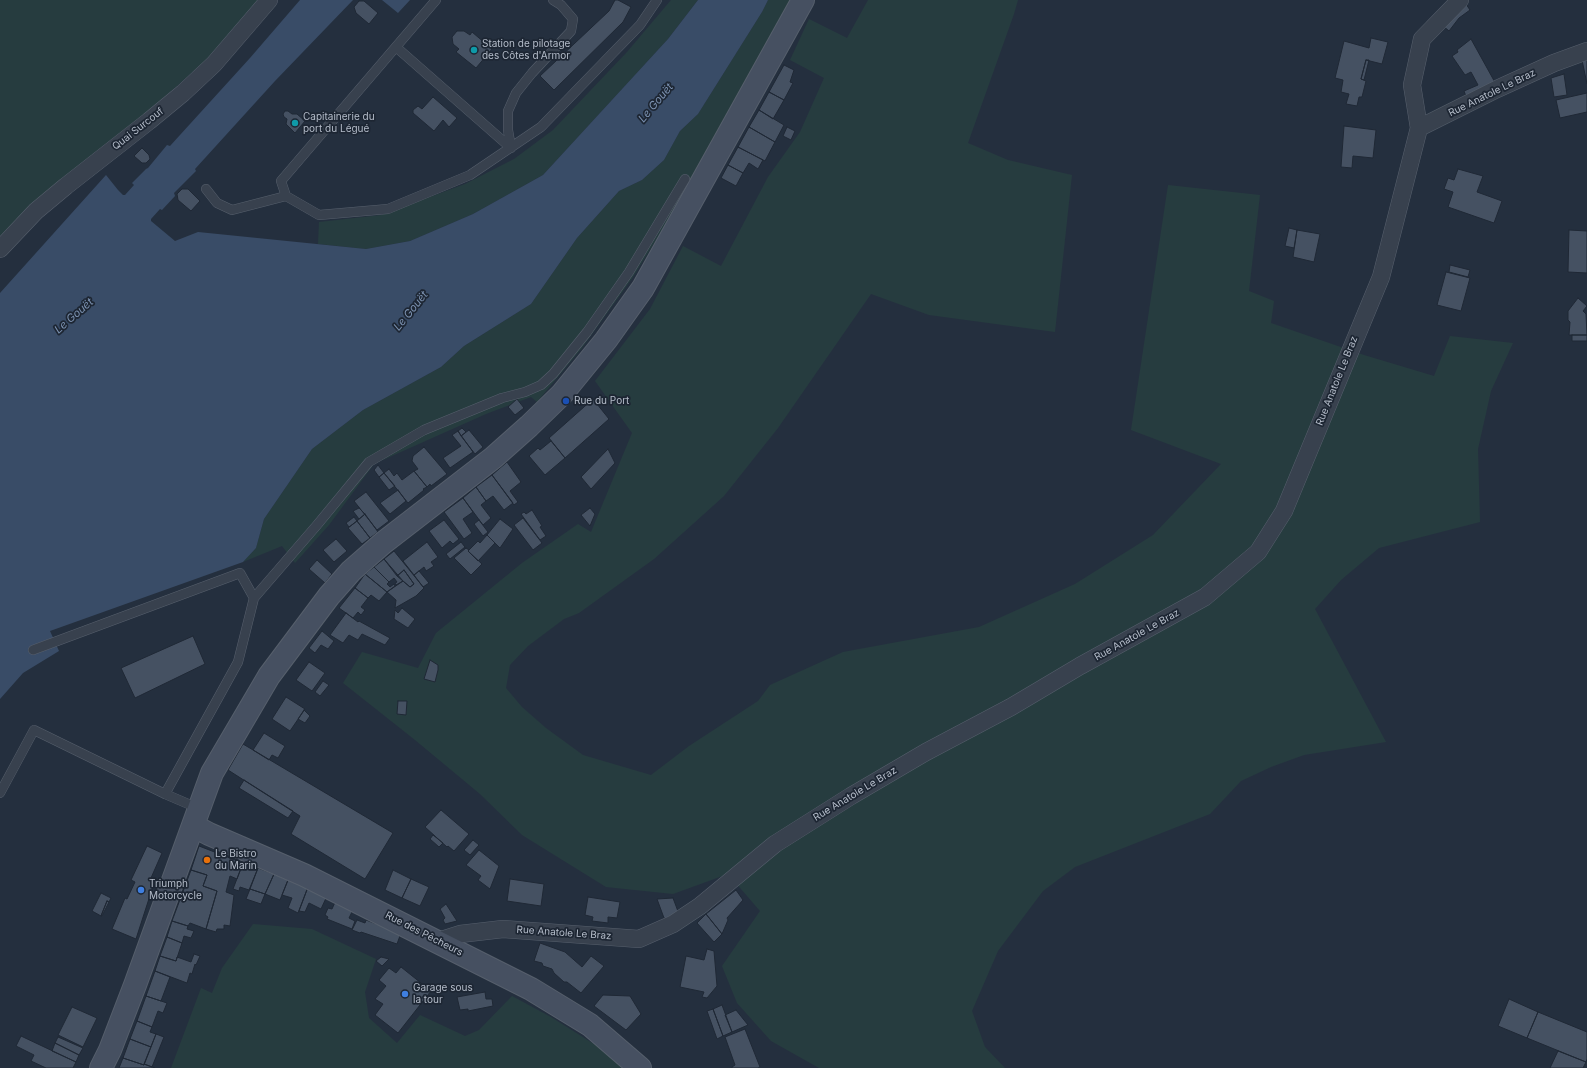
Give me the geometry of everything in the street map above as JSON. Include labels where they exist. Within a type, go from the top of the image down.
[{"type":"street","name":"Quai Surcouf","points":[[0,249],[36,211],[188,88],[218,59],[269,0]]},
{"type":"street","points":[[101,1068],[110,1050],[135,985],[212,773],[269,676],[329,596],[351,571],[383,543],[493,458],[529,426],[562,394],[606,340],[643,288],[804,0]]},
{"type":"street","points":[[1419,128],[1412,85],[1422,39],[1460,0]]},
{"type":"street","name":"Rue Anatole Le Braz","points":[[438,941],[460,934],[504,929],[639,938],[673,924],[700,906],[775,844],[851,796],[1205,597],[1258,552],[1284,511],[1380,277],[1419,128],[1496,89],[1554,63],[1587,51]]},
{"type":"street","name":"Rue des Pêcheurs","points":[[197,817],[209,834],[304,874],[531,989],[590,1025],[640,1068]]},
{"type":"lane","points":[[436,0],[281,181],[286,196],[319,215],[388,210],[470,175],[541,127],[640,25],[657,0]]},
{"type":"lane","points":[[511,148],[508,130],[508,111],[516,94],[532,73],[571,31],[573,19],[561,5],[553,0]]},
{"type":"lane","points":[[396,47],[511,148]]},
{"type":"lane","points":[[165,794],[238,662],[254,598],[369,462],[424,430],[502,398],[541,386],[553,374],[587,332],[629,272],[685,179]]},
{"type":"lane","points":[[206,189],[217,203],[232,210],[286,196]]},
{"type":"lane","points":[[33,650],[240,573],[254,598]]},
{"type":"lane","points":[[0,793],[34,730],[165,794],[197,817]]},
{"type":"green space","points":[[0,0],[261,0],[203,63],[152,108],[51,189],[0,236]]},
{"type":"green space","points":[[671,0],[698,0],[668,39],[543,175],[473,214],[410,241],[366,249],[318,244],[319,222],[381,215],[465,184],[514,159],[553,130],[627,52]]},
{"type":"green space","points":[[768,0],[792,0],[685,193],[633,277],[582,348],[537,402],[531,397],[486,414],[374,464],[329,525],[295,563],[282,546],[243,562],[256,548],[264,519],[312,449],[363,410],[441,367],[464,346],[531,304],[577,238],[619,191],[642,180],[664,160],[680,131],[698,114]]},
{"type":"green space","points":[[868,0],[1018,0],[968,143],[1008,160],[1072,175],[1055,332],[929,315],[871,294],[778,428],[724,496],[654,559],[579,613],[564,619],[528,646],[510,665],[506,688],[522,707],[546,728],[583,755],[651,775],[689,746],[758,701],[770,685],[843,652],[979,627],[1075,584],[1153,535],[1221,464],[1131,430],[1168,185],[1260,195],[1249,291],[1274,301],[1271,323],[1364,355],[1434,376],[1450,336],[1513,343],[1491,391],[1478,449],[1480,522],[1379,548],[1341,580],[1315,609],[1386,742],[1304,755],[1271,767],[1241,781],[1210,814],[1075,867],[1043,891],[998,951],[972,1011],[985,1047],[1005,1068],[819,1068],[771,1041],[737,1003],[722,966],[760,911],[728,874],[673,894],[606,887],[522,835],[480,794],[343,683],[362,652],[418,668],[436,633],[522,563],[578,524],[591,532],[632,433],[595,381],[650,309],[683,246],[721,266],[768,177],[800,132],[824,78],[790,60],[809,19],[847,38]]},
{"type":"green space","points":[[253,924],[312,929],[376,959],[365,992],[369,1018],[397,1043],[420,1015],[465,1036],[479,1030],[512,996],[551,1017],[613,1056],[626,1068],[171,1068],[201,988],[212,993],[222,968]]},
{"type":"water","name":"Le Gouët","points":[[300,0],[353,0],[275,81],[195,169],[196,171],[174,193],[175,196],[151,219],[151,221],[175,241],[198,232],[366,249],[410,241],[473,214],[543,175],[668,39],[698,0],[768,0],[698,114],[680,131],[664,160],[642,180],[619,191],[577,238],[531,304],[464,346],[441,367],[363,410],[312,449],[264,519],[256,548],[243,562],[50,631],[59,651],[23,673],[0,699],[0,293],[106,175],[118,190],[125,195],[134,185],[132,183],[148,168],[167,145],[170,146],[250,58]]},
{"type":"water","points":[[382,0],[410,0],[398,13]]},
{"type":"building","points":[[615,0],[618,0],[631,7],[623,22],[554,90],[540,76],[609,11]]},
{"type":"building","points":[[359,1],[364,1],[378,13],[369,24],[356,13],[354,7]]},
{"type":"building","points":[[1464,1],[1470,10],[1459,18],[1449,31],[1442,25]]},
{"type":"building","name":"Station de pilotage des Côtes d'Armor","points":[[457,31],[464,31],[470,35],[472,32],[492,49],[476,68],[456,52],[459,49],[453,44],[452,37]]},
{"type":"building","points":[[1371,38],[1388,42],[1382,64],[1366,60],[1361,79],[1366,81],[1362,97],[1359,97],[1357,106],[1346,104],[1349,94],[1341,92],[1343,80],[1335,78],[1344,41],[1369,48]]},
{"type":"building","points":[[1471,39],[1497,86],[1467,99],[1464,91],[1478,85],[1471,72],[1465,75],[1452,56]]},
{"type":"building","points":[[1587,59],[1587,84],[1582,60]]},
{"type":"building","points":[[1366,60],[1369,60],[1364,80],[1361,79]]},
{"type":"building","points":[[784,65],[794,70],[790,82],[793,83],[784,100],[769,92]]},
{"type":"building","points":[[1564,74],[1567,95],[1554,97],[1551,78]]},
{"type":"building","points":[[769,92],[784,100],[773,119],[759,110]]},
{"type":"building","points":[[1587,93],[1587,112],[1560,118],[1556,100]]},
{"type":"building","points":[[433,97],[457,118],[449,127],[443,120],[434,131],[413,113],[413,110],[418,106],[422,109]]},
{"type":"building","points":[[759,110],[784,125],[775,142],[749,127]]},
{"type":"building","name":"Capitainerie du port du Légué","points":[[285,111],[292,114],[297,114],[305,121],[295,133],[286,124],[287,119],[283,114]]},
{"type":"building","points":[[1344,126],[1376,130],[1373,158],[1353,156],[1352,168],[1341,167]]},
{"type":"building","points":[[749,127],[775,142],[765,161],[738,147]]},
{"type":"building","points":[[787,127],[795,131],[791,140],[783,136]]},
{"type":"building","points":[[738,147],[763,160],[758,169],[749,163],[743,173],[728,165]]},
{"type":"building","points":[[142,148],[149,155],[150,159],[146,163],[142,163],[134,156]]},
{"type":"building","points":[[728,165],[743,173],[736,186],[721,178]]},
{"type":"building","points":[[1458,169],[1483,176],[1477,192],[1502,201],[1494,223],[1448,207],[1453,192],[1444,189],[1448,178],[1454,180]]},
{"type":"building","points":[[182,189],[188,189],[200,201],[191,211],[178,200],[177,194]]},
{"type":"building","points":[[1289,228],[1297,230],[1294,248],[1285,246]]},
{"type":"building","points":[[1297,230],[1320,234],[1314,262],[1293,257]]},
{"type":"building","points":[[1569,230],[1587,231],[1587,273],[1568,272]]},
{"type":"building","points":[[1450,265],[1470,270],[1468,277],[1449,272]]},
{"type":"building","points":[[1446,272],[1470,278],[1461,311],[1437,305]]},
{"type":"building","points":[[1578,298],[1587,306],[1583,311],[1586,314],[1587,335],[1569,335],[1570,322],[1568,320],[1568,311]]},
{"type":"building","points":[[1572,335],[1587,335],[1587,341],[1572,341]]},
{"type":"building","points":[[517,399],[524,408],[515,415],[508,407]]},
{"type":"building","points":[[593,399],[609,419],[565,458],[549,438]]},
{"type":"building","points":[[462,428],[466,432],[461,436],[458,431]]},
{"type":"building","points":[[469,430],[483,447],[475,454],[461,436]]},
{"type":"building","points":[[458,431],[473,452],[450,468],[443,458],[461,446],[452,435]]},
{"type":"building","points":[[551,441],[565,458],[545,475],[529,456],[538,448],[540,450]]},
{"type":"building","points":[[424,447],[447,474],[431,486],[430,484],[427,487],[414,471],[418,469],[412,461],[413,456]]},
{"type":"building","points":[[608,449],[615,463],[591,489],[581,477]]},
{"type":"building","points":[[507,462],[521,482],[510,491],[518,502],[514,505],[492,475]]},
{"type":"building","points":[[378,465],[384,473],[379,477],[374,470]]},
{"type":"building","points":[[389,469],[394,476],[397,473],[402,480],[414,471],[427,487],[408,503],[384,473]]},
{"type":"building","points":[[384,473],[395,486],[389,490],[379,477]]},
{"type":"building","points":[[492,475],[513,503],[504,510],[493,496],[486,501],[476,487]]},
{"type":"building","points":[[476,487],[486,501],[481,505],[491,518],[483,525],[463,498]]},
{"type":"building","points":[[398,490],[406,501],[390,514],[380,503]]},
{"type":"building","points":[[366,492],[389,521],[377,530],[354,501]]},
{"type":"building","points":[[463,498],[473,512],[463,519],[472,533],[464,539],[444,512]]},
{"type":"building","points":[[359,508],[365,514],[359,519],[353,511]]},
{"type":"building","points":[[590,508],[595,514],[590,526],[581,515]]},
{"type":"building","points":[[532,510],[542,526],[540,527],[546,536],[540,540],[521,514],[524,512],[526,514]]},
{"type":"building","points":[[365,514],[378,532],[370,538],[357,521]]},
{"type":"building","points":[[354,517],[357,521],[349,527],[346,523]]},
{"type":"building","points":[[523,518],[542,543],[533,550],[514,525]]},
{"type":"building","points":[[500,519],[513,529],[500,548],[487,535]]},
{"type":"building","points":[[444,520],[459,539],[453,544],[450,541],[442,548],[429,531]]},
{"type":"building","points":[[479,520],[488,532],[483,536],[474,524]]},
{"type":"building","points":[[357,521],[370,538],[362,544],[348,528]]},
{"type":"building","points":[[487,535],[495,543],[478,561],[468,551],[478,541],[480,543]]},
{"type":"building","points":[[336,539],[347,551],[334,562],[323,550]]},
{"type":"building","points":[[427,542],[438,557],[431,562],[434,566],[426,571],[424,567],[414,575],[403,561]]},
{"type":"building","points":[[461,542],[465,547],[450,559],[446,554]]},
{"type":"building","points":[[466,548],[482,564],[471,575],[454,558]]},
{"type":"building","points":[[394,551],[424,588],[416,596],[395,608],[396,600],[387,592],[403,581],[410,587],[414,584],[404,570],[397,576],[384,559]]},
{"type":"building","points":[[384,559],[403,581],[396,585],[395,583],[397,582],[394,578],[389,582],[374,567]]},
{"type":"building","points":[[317,560],[332,574],[325,583],[309,569]]},
{"type":"building","points":[[374,567],[389,582],[387,584],[390,587],[394,584],[395,586],[387,592],[365,574]]},
{"type":"building","points":[[404,570],[414,584],[410,587],[397,576]]},
{"type":"building","points":[[419,571],[429,583],[423,587],[414,575]]},
{"type":"building","points":[[365,574],[387,592],[379,601],[371,595],[368,598],[355,588]]},
{"type":"building","points":[[355,588],[368,598],[361,607],[365,610],[361,615],[358,612],[353,618],[339,608]]},
{"type":"building","points":[[402,608],[415,619],[408,628],[394,619],[395,610],[398,613]]},
{"type":"building","points":[[346,613],[358,622],[359,621],[390,638],[385,645],[362,634],[358,640],[349,635],[343,643],[330,635]]},
{"type":"building","points":[[322,631],[334,641],[328,649],[321,645],[315,653],[309,648]]},
{"type":"building","points":[[193,636],[205,664],[135,698],[121,668]]},
{"type":"building","points":[[430,660],[438,665],[435,682],[424,679]]},
{"type":"building","points":[[309,662],[325,673],[312,691],[296,680]]},
{"type":"building","points":[[323,681],[329,685],[320,696],[315,692]]},
{"type":"building","points":[[286,697],[305,709],[290,731],[272,719]]},
{"type":"building","points":[[398,701],[407,701],[406,715],[397,714]]},
{"type":"building","points":[[304,710],[310,716],[305,723],[298,719]]},
{"type":"building","points":[[264,733],[285,746],[278,758],[272,755],[269,760],[253,750]]},
{"type":"building","points":[[243,744],[393,833],[365,879],[291,834],[300,816],[228,770]]},
{"type":"building","points":[[244,780],[293,811],[288,818],[239,788]]},
{"type":"building","points":[[441,810],[469,834],[454,851],[448,846],[447,847],[425,827]]},
{"type":"building","points":[[433,835],[443,843],[439,847],[430,839]]},
{"type":"building","points":[[473,840],[479,845],[470,855],[464,850]]},
{"type":"building","name":"Triumph Motorcycle","points":[[147,846],[162,853],[151,878],[155,880],[136,939],[112,929],[125,898],[127,899],[135,882],[131,880]]},
{"type":"building","points":[[199,846],[243,863],[237,879],[230,876],[226,892],[234,895],[230,926],[224,925],[224,929],[217,929],[216,932],[206,929],[217,891],[203,886],[207,875],[191,870]]},
{"type":"building","points":[[479,850],[499,866],[490,889],[478,880],[481,876],[466,865]]},
{"type":"building","points":[[243,863],[258,868],[249,890],[240,887],[239,891],[233,889]]},
{"type":"building","points":[[258,868],[274,874],[265,894],[250,889]]},
{"type":"building","points":[[191,870],[207,875],[203,886],[217,891],[206,929],[190,923],[188,926],[172,921]]},
{"type":"building","points":[[393,870],[411,879],[402,898],[385,890]]},
{"type":"building","points":[[274,874],[288,880],[280,900],[265,894]]},
{"type":"building","points":[[411,879],[429,887],[420,906],[402,898]]},
{"type":"building","points":[[510,879],[544,884],[541,906],[507,901]]},
{"type":"building","points":[[288,880],[308,887],[298,913],[288,908],[292,898],[282,895]]},
{"type":"building","points":[[308,887],[327,896],[321,909],[309,903],[305,912],[299,911]]},
{"type":"building","points":[[250,889],[265,894],[261,904],[246,899]]},
{"type":"building","points":[[736,890],[743,900],[727,918],[728,920],[722,934],[706,914]]},
{"type":"building","points":[[101,893],[111,898],[109,902],[107,901],[101,916],[92,911]]},
{"type":"building","points":[[588,897],[620,902],[617,918],[608,917],[608,923],[592,921],[593,917],[585,915]]},
{"type":"building","points":[[673,898],[679,914],[666,919],[664,918],[657,899]]},
{"type":"building","points":[[336,900],[354,908],[349,918],[355,921],[352,929],[327,919],[328,917],[325,915],[328,908],[332,909]]},
{"type":"building","points":[[107,901],[109,902],[101,916]]},
{"type":"building","points":[[446,904],[457,921],[445,924],[443,920],[445,918],[440,909]]},
{"type":"building","points":[[706,914],[722,934],[714,942],[697,923]]},
{"type":"building","points":[[357,920],[365,923],[366,920],[401,933],[397,944],[352,930]]},
{"type":"building","points":[[172,921],[188,926],[187,929],[194,931],[191,938],[184,936],[182,943],[167,937]]},
{"type":"building","points":[[167,937],[182,943],[176,961],[160,956]]},
{"type":"building","points":[[540,943],[565,952],[582,967],[591,956],[604,966],[581,993],[567,982],[564,982],[554,973],[552,969],[543,966],[542,963],[534,961]]},
{"type":"building","points":[[707,949],[714,951],[717,986],[707,998],[702,997],[704,992],[680,987],[686,956],[704,960]]},
{"type":"building","points":[[194,954],[200,956],[196,965],[195,964],[192,974],[190,973],[187,983],[155,971],[160,956],[176,961],[177,957],[191,962]]},
{"type":"building","points":[[381,957],[389,959],[382,966],[376,961]]},
{"type":"building","points":[[401,967],[431,991],[398,1033],[375,1015],[383,1004],[375,999],[386,986],[379,980],[389,968],[396,973]]},
{"type":"building","points":[[155,971],[170,977],[161,1001],[146,996]]},
{"type":"building","points":[[485,992],[486,999],[492,999],[493,1006],[468,1011],[468,1009],[460,1010],[457,997]]},
{"type":"building","points":[[603,995],[630,996],[641,1014],[626,1030],[594,1006]]},
{"type":"building","points":[[146,996],[167,1003],[163,1013],[158,1011],[152,1027],[137,1021]]},
{"type":"building","points":[[1509,999],[1538,1012],[1527,1038],[1498,1026]]},
{"type":"building","points":[[722,1005],[732,1032],[723,1036],[713,1009]]},
{"type":"building","points":[[72,1007],[97,1018],[83,1047],[58,1035]]},
{"type":"building","points":[[713,1009],[723,1036],[717,1039],[707,1011]]},
{"type":"building","points":[[736,1010],[748,1025],[732,1032],[725,1015]]},
{"type":"building","points":[[1538,1012],[1587,1032],[1586,1062],[1527,1038]]},
{"type":"building","points":[[137,1021],[152,1027],[150,1032],[156,1034],[151,1047],[130,1039]]},
{"type":"building","points":[[745,1029],[760,1067],[732,1068],[735,1065],[725,1037]]},
{"type":"building","points":[[156,1034],[164,1037],[152,1067],[144,1064]]},
{"type":"building","points":[[21,1036],[76,1062],[73,1068],[46,1068],[31,1061],[34,1055],[16,1046]]},
{"type":"building","points":[[58,1037],[83,1048],[79,1055],[55,1043]]},
{"type":"building","points":[[130,1039],[151,1047],[144,1065],[123,1058]]},
{"type":"building","points":[[55,1043],[79,1055],[76,1062],[52,1051]]},
{"type":"building","points":[[1558,1051],[1586,1062],[1583,1068],[1550,1068]]},
{"type":"building","points":[[123,1058],[144,1064],[155,1068],[119,1068]]},
{"type":"place","name":"Station de pilotage des Côtes d'Armor","points":[[474,50]]},
{"type":"place","name":"Capitainerie du port du Légué","points":[[295,123]]},
{"type":"place","name":"Rue du Port","points":[[566,401]]},
{"type":"place","name":"Le Bistro du Marin","points":[[207,860]]},
{"type":"place","name":"Triumph Motorcycle","points":[[141,890]]},
{"type":"place","name":"Garage sous la tour","points":[[405,994]]}]
